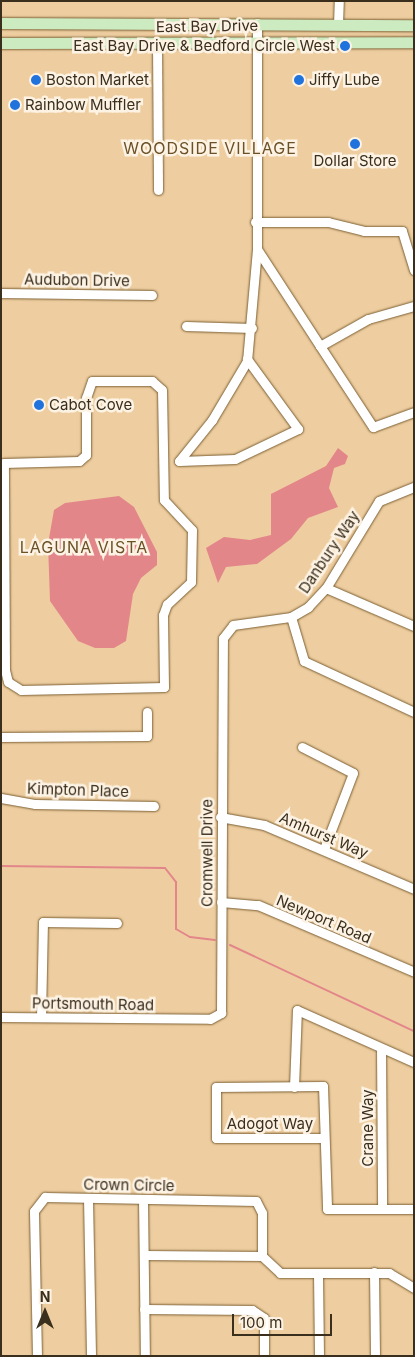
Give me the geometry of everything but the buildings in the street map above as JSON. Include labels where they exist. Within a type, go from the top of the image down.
[{"type":"main road","name":"East Bay Drive","points":[[1,22],[414,25]]},
{"type":"main road","name":"East Bay Drive","points":[[1,43],[259,40],[414,42]]},
{"type":"street","points":[[338,24],[339,1]]},
{"type":"street","points":[[247,359],[298,429],[235,459],[178,461],[226,399],[247,359],[252,328],[257,250],[255,222],[259,40],[256,23]]},
{"type":"street","points":[[157,42],[158,190]]},
{"type":"street","points":[[255,222],[328,222],[364,231],[402,231],[414,270]]},
{"type":"street","points":[[257,250],[373,427],[414,412]]},
{"type":"street","name":"Audubon Drive","points":[[1,293],[152,295]]},
{"type":"street","points":[[320,346],[368,318],[414,306]]},
{"type":"street","points":[[186,326],[252,328]]},
{"type":"street","points":[[92,381],[157,383],[162,390],[164,500],[192,530],[191,582],[167,604],[163,615],[164,688],[21,690],[8,682],[4,572],[4,463],[79,461],[86,455],[86,398],[92,381]]},
{"type":"street","name":"Danbury Way","points":[[292,617],[326,588],[379,501],[414,487]]},
{"type":"street","points":[[326,588],[414,626]]},
{"type":"street","points":[[292,617],[304,661],[414,712]]},
{"type":"street","name":"Cromwell Drive","points":[[184,1019],[210,1019],[221,1013],[219,654],[223,638],[233,625],[292,617]]},
{"type":"street","points":[[1,737],[147,736],[146,712]]},
{"type":"street","points":[[302,748],[353,773],[324,849]]},
{"type":"street","name":"Kimpton Place","points":[[1,798],[35,804],[154,806]]},
{"type":"street","name":"Amhurst Way","points":[[220,817],[264,825],[414,889]]},
{"type":"street","name":"Newport Road","points":[[221,902],[258,905],[414,972]]},
{"type":"street","points":[[41,1017],[43,922],[117,923]]},
{"type":"street","points":[[414,1062],[297,1010],[294,1087],[322,1086],[327,1209],[414,1209]]},
{"type":"street","name":"Portsmouth Road","points":[[1,1016],[184,1019]]},
{"type":"street","name":"Crane Way","points":[[381,1048],[382,1209]]},
{"type":"street","name":"Adogot Way","points":[[294,1087],[216,1087],[216,1138],[324,1138]]},
{"type":"street","name":"Crown Circle","points":[[37,1356],[35,1205],[45,1197],[256,1202],[262,1213],[262,1256]]},
{"type":"street","points":[[88,1198],[91,1356]]},
{"type":"street","points":[[143,1199],[145,1356]]},
{"type":"street","points":[[144,1255],[262,1256],[280,1273],[374,1272],[399,1276],[414,1288]]},
{"type":"street","points":[[374,1272],[375,1356]]},
{"type":"street","points":[[318,1274],[319,1356]]},
{"type":"street","points":[[144,1309],[252,1310],[264,1318],[264,1356]]},
{"type":"shaded area","points":[[338,448],[348,456],[345,464],[334,468],[329,488],[338,507],[308,518],[291,539],[257,564],[226,567],[218,583],[206,548],[224,537],[250,540],[271,535],[271,494],[326,466]]},
{"type":"shaded area","points":[[119,496],[134,507],[157,552],[157,565],[141,578],[133,594],[126,641],[114,648],[95,648],[78,641],[50,601],[48,544],[54,510],[65,503]]},
{"type":"waterway","points":[[1,866],[165,868],[176,882],[176,929],[190,937],[215,940]]},
{"type":"waterway","points":[[230,945],[414,1031]]},
{"type":"place","name":"East Bay Drive & Bedford Circle West","points":[[345,46]]},
{"type":"place","name":"Boston Market","points":[[36,80]]},
{"type":"place","name":"Jiffy Lube","points":[[299,80]]},
{"type":"place","name":"Rainbow Muffler","points":[[15,105]]},
{"type":"place","name":"Dollar Store","points":[[355,144]]},
{"type":"place","name":"Cabot Cove","points":[[39,405]]},
{"type":"district","name":"WOODSIDE VILLAGE","points":[[210,148]]},
{"type":"district","name":"LAGUNA VISTA","points":[[84,547]]}]
